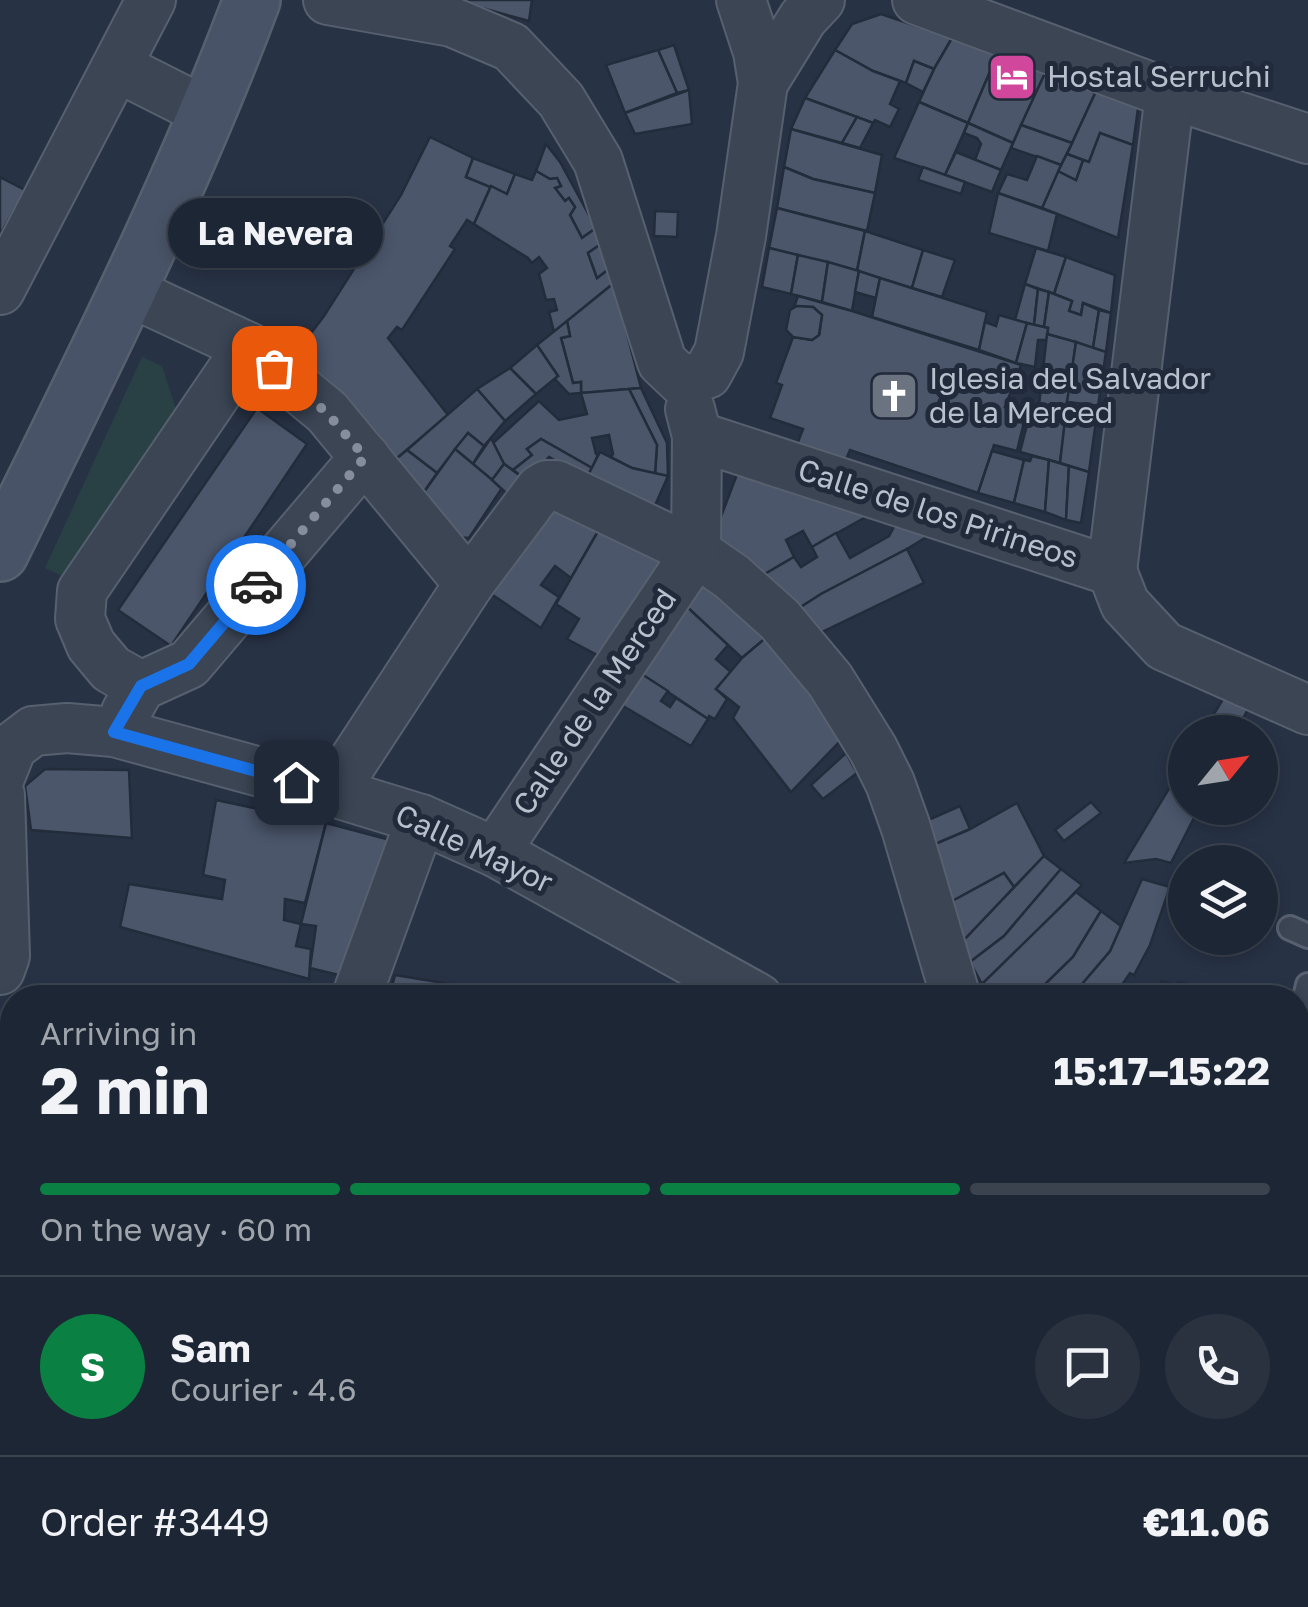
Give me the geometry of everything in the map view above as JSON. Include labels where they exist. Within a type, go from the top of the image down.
[{"type":"main road","points":[[0,552],[128,291],[252,0]]},
{"type":"street","points":[[0,290],[152,0]]},
{"type":"street","points":[[328,0],[452,22],[496,40],[510,47],[561,100],[598,161],[662,362],[682,381],[697,436],[696,552]]},
{"type":"street","points":[[682,381],[707,374],[719,352],[741,236],[763,83],[758,52],[741,0]]},
{"type":"street","points":[[763,83],[803,18],[820,0]]},
{"type":"street","points":[[917,0],[1170,94],[1308,139]]},
{"type":"street","points":[[117,67],[206,112]]},
{"type":"street","points":[[1112,570],[1170,94]]},
{"type":"street","points":[[128,291],[248,347],[326,412],[469,584]]},
{"type":"street","points":[[141,686],[111,669],[91,645],[80,620],[82,592],[248,347]]},
{"type":"street","name":"Calle de los Pirineos","points":[[697,436],[1112,570],[1124,604],[1164,646],[1308,710]]},
{"type":"street","points":[[114,732],[141,686],[189,664],[365,457]]},
{"type":"street","points":[[333,792],[469,584],[540,489],[556,485],[696,552],[732,577],[779,620],[830,680],[890,783],[952,985]]},
{"type":"street","name":"Calle de la Merced","points":[[495,852],[696,552]]},
{"type":"street","name":"Calle Mayor","points":[[0,777],[12,747],[33,731],[67,728],[114,732],[333,792],[421,819],[495,852],[721,985]]},
{"type":"street","points":[[0,795],[6,956],[0,970]]},
{"type":"street","points":[[361,985],[421,819]]},
{"type":"green space","points":[[142,357],[162,366],[177,412],[66,578],[45,568]]},
{"type":"building","points":[[453,0],[532,0],[529,21]]},
{"type":"building","points":[[881,14],[952,38],[934,69],[914,61],[906,83],[873,71],[835,50],[852,24]]},
{"type":"building","points":[[952,38],[998,53],[968,123],[919,102]]},
{"type":"building","points":[[674,45],[689,90],[677,93],[658,50]]},
{"type":"building","points":[[658,50],[677,93],[625,113],[606,65]]},
{"type":"building","points":[[835,50],[900,81],[890,104],[899,109],[890,127],[805,98]]},
{"type":"building","points":[[998,53],[1046,71],[1013,143],[968,123]]},
{"type":"building","points":[[914,61],[934,69],[923,92],[906,83]]},
{"type":"building","points":[[1046,71],[1098,87],[1072,143],[1021,125]]},
{"type":"building","points":[[1098,87],[1139,101],[1133,145],[1100,133],[1089,162],[1067,154]]},
{"type":"building","points":[[689,90],[692,124],[635,134],[625,113]]},
{"type":"building","points":[[805,98],[857,117],[842,143],[791,129]]},
{"type":"building","points":[[919,102],[968,123],[945,175],[894,158]]},
{"type":"building","points":[[857,117],[873,123],[860,148],[842,143]]},
{"type":"building","points":[[968,123],[1013,143],[1001,170],[975,160],[981,144],[964,133]]},
{"type":"building","points":[[1021,125],[1072,143],[1061,165],[1011,148]]},
{"type":"building","points":[[791,129],[882,155],[875,193],[813,179],[784,167]]},
{"type":"building","points":[[1100,133],[1133,145],[1118,238],[1042,208],[1058,171],[1076,180],[1083,160],[1089,162]]},
{"type":"building","points":[[430,137],[473,158],[466,177],[491,186],[474,224],[467,220],[450,246],[455,249],[402,330],[397,327],[388,338],[448,415],[396,459],[359,413],[296,353],[401,195]]},
{"type":"building","points":[[546,144],[596,228],[582,238],[570,215],[575,207],[555,188],[561,186],[557,178],[550,179],[536,171]]},
{"type":"building","points":[[956,152],[1001,170],[992,192],[945,175]]},
{"type":"building","points":[[1067,154],[1083,160],[1076,180],[1058,171]]},
{"type":"building","points":[[1037,156],[1061,165],[1042,208],[998,193],[1007,174],[1027,180]]},
{"type":"building","points":[[473,158],[515,174],[507,194],[466,177]]},
{"type":"building","points":[[784,167],[813,179],[875,193],[867,231],[777,208]]},
{"type":"building","points":[[923,167],[965,182],[961,194],[918,180]]},
{"type":"building","points":[[536,171],[550,179],[557,178],[561,186],[555,188],[575,207],[570,215],[582,238],[596,228],[601,244],[588,253],[597,278],[610,268],[614,283],[554,332],[549,312],[557,310],[554,299],[546,300],[539,274],[547,268],[539,257],[532,263],[474,224],[491,186],[507,194],[515,174],[532,180]]},
{"type":"building","points":[[0,177],[25,190],[0,235]]},
{"type":"building","points":[[998,193],[1057,214],[1048,251],[989,233]]},
{"type":"building","points":[[777,208],[865,231],[857,271],[769,248]]},
{"type":"building","points":[[655,211],[678,212],[677,237],[654,236]]},
{"type":"building","points":[[865,231],[923,250],[912,288],[857,271]]},
{"type":"building","points":[[601,244],[610,268],[597,278],[588,253]]},
{"type":"building","points":[[769,248],[798,255],[791,294],[762,287]]},
{"type":"building","points":[[1036,248],[1066,257],[1054,294],[1025,284]]},
{"type":"building","points":[[923,250],[955,260],[942,297],[912,288]]},
{"type":"building","points":[[798,255],[828,262],[822,302],[791,294]]},
{"type":"building","points":[[1066,257],[1115,275],[1111,313],[1083,303],[1081,315],[1069,311],[1072,301],[1054,294]]},
{"type":"building","points":[[828,262],[859,271],[852,311],[822,302]]},
{"type":"building","points":[[859,271],[880,278],[876,298],[855,292]]},
{"type":"building","points":[[880,278],[987,312],[979,350],[872,317]]},
{"type":"building","points":[[614,283],[641,388],[581,393],[581,382],[573,383],[561,338],[570,336],[567,321]]},
{"type":"building","points":[[1025,284],[1038,289],[1034,325],[1015,320]]},
{"type":"building","points":[[1038,289],[1049,292],[1044,327],[1034,325]]},
{"type":"building","points":[[1049,292],[1072,301],[1069,311],[1081,315],[1083,303],[1099,310],[1093,348],[1047,334],[1048,328],[1044,327]]},
{"type":"building","name":"Iglesia del Salvador de la Merced","points":[[798,296],[1021,365],[1005,407],[1026,414],[1017,451],[994,445],[978,493],[850,450],[844,464],[796,447],[803,429],[770,418],[782,385],[776,383],[793,337],[812,340],[819,335],[822,315],[813,307],[794,307]]},
{"type":"building","points":[[797,306],[813,307],[822,315],[819,335],[812,340],[793,337],[786,330],[790,310]]},
{"type":"building","points":[[1099,310],[1111,313],[1106,352],[1093,348]]},
{"type":"building","points":[[999,315],[1027,323],[1016,363],[979,350],[985,322],[996,326]]},
{"type":"building","points":[[567,321],[570,336],[561,338],[573,383],[581,382],[581,393],[569,394],[554,378],[558,376],[537,345]]},
{"type":"building","points":[[1027,323],[1048,328],[1047,340],[1038,340],[1035,367],[1016,363]]},
{"type":"building","points":[[1047,334],[1076,342],[1060,463],[1020,452],[1031,409],[1039,405]]},
{"type":"building","points":[[1076,342],[1106,352],[1098,406],[1067,402]]},
{"type":"building","points":[[537,345],[558,376],[536,394],[510,368]]},
{"type":"building","points":[[510,368],[536,394],[505,421],[477,389]]},
{"type":"building","points":[[641,388],[667,443],[668,476],[655,474],[657,445],[629,389]]},
{"type":"building","points":[[477,389],[505,421],[484,446],[468,433],[437,473],[407,450]]},
{"type":"building","points":[[629,389],[657,445],[655,474],[611,457],[609,435],[592,438],[598,455],[592,468],[541,439],[527,449],[532,455],[513,470],[504,464],[493,443],[539,401],[559,420],[587,414],[581,393]]},
{"type":"building","points":[[1067,402],[1098,406],[1089,472],[1060,463]]},
{"type":"building","points":[[257,408],[307,444],[171,646],[118,610]]},
{"type":"building","points":[[468,433],[484,446],[473,464],[455,449]]},
{"type":"building","points":[[491,438],[504,464],[492,480],[473,464]]},
{"type":"building","points":[[541,439],[592,468],[586,479],[549,457],[529,482],[513,470],[532,455],[527,449]]},
{"type":"building","points":[[455,449],[502,488],[469,538],[454,537],[421,496]]},
{"type":"building","points":[[407,450],[437,473],[421,496],[396,459]]},
{"type":"building","points":[[992,451],[1024,460],[1014,503],[978,493]]},
{"type":"building","points":[[600,452],[632,468],[668,476],[649,519],[584,483]]},
{"type":"building","points":[[1032,456],[1049,460],[1045,512],[1014,503],[1024,460],[1030,461]]},
{"type":"building","points":[[1049,460],[1069,466],[1066,520],[1045,512]]},
{"type":"building","points":[[504,464],[529,482],[516,502],[492,480]]},
{"type":"building","points":[[1069,466],[1089,472],[1081,523],[1066,520]]},
{"type":"building","points":[[739,469],[873,513],[812,547],[803,531],[786,540],[794,557],[758,578],[714,535]]},
{"type":"building","points":[[546,509],[604,521],[571,578],[555,566],[541,585],[559,597],[541,628],[484,589]]},
{"type":"building","points":[[604,521],[668,555],[603,658],[567,639],[579,619],[556,604]]},
{"type":"building","points":[[897,521],[933,533],[793,612],[758,578],[794,557],[801,567],[817,557],[812,547],[836,533],[850,558],[889,536]]},
{"type":"building","points":[[907,549],[924,583],[814,636],[793,612],[821,594]]},
{"type":"building","points":[[706,576],[768,636],[742,658],[686,606]]},
{"type":"building","points":[[686,606],[728,645],[716,659],[731,672],[716,689],[727,699],[715,719],[708,719],[640,673]]},
{"type":"building","points":[[768,636],[844,737],[791,792],[733,718],[739,707],[716,689],[742,658]]},
{"type":"building","points":[[640,673],[668,691],[661,701],[670,707],[676,698],[708,719],[691,746],[618,703]]},
{"type":"building","points":[[1223,699],[1248,709],[1245,715],[1213,715]]},
{"type":"building","points":[[846,753],[857,773],[823,799],[811,785]]},
{"type":"building","points":[[45,769],[129,770],[132,838],[31,830],[25,786]]},
{"type":"building","points":[[1168,790],[1168,825],[1190,825],[1180,845],[1168,845],[1168,862],[1156,859],[1124,863]]},
{"type":"building","points":[[216,800],[326,823],[305,903],[285,899],[284,920],[301,924],[296,946],[311,949],[309,979],[120,927],[129,884],[222,899],[225,880],[203,875]]},
{"type":"building","points":[[1091,802],[1101,813],[1064,841],[1055,830]]},
{"type":"building","points":[[1017,803],[1044,856],[1014,887],[1004,873],[945,905],[925,848]]},
{"type":"building","points":[[960,806],[970,829],[928,847],[919,824]]},
{"type":"building","points":[[326,823],[398,842],[355,979],[310,968],[316,926],[301,924]]},
{"type":"building","points":[[1044,856],[1061,869],[1004,936],[970,962],[960,944]]},
{"type":"building","points":[[1061,869],[1082,885],[982,984],[970,962],[1004,936]]},
{"type":"building","points":[[1004,873],[1014,887],[960,944],[945,905]]},
{"type":"building","points":[[1142,879],[1168,886],[1150,945],[1134,975],[1130,973],[1122,985],[1081,985],[1110,951]]},
{"type":"building","points":[[1076,892],[1101,911],[1073,957],[1044,985],[982,984]]},
{"type":"building","points":[[1101,911],[1121,926],[1110,951],[1081,985],[1044,985],[1073,957]]},
{"type":"building","points":[[395,975],[455,985],[392,985]]},
{"type":"way so far","points":[[256,585],[365,457],[326,412],[274,368]]},
{"type":"place","name":"Hostal Serruchi","points":[[1012,77]]},
{"type":"place","name":"La Nevera","points":[[274,368]]},
{"type":"place","name":"Iglesia del Salvador de la Merced","points":[[894,396]]},
{"type":"route","points":[[256,585],[189,664],[141,686],[114,732],[296,782]]}]
